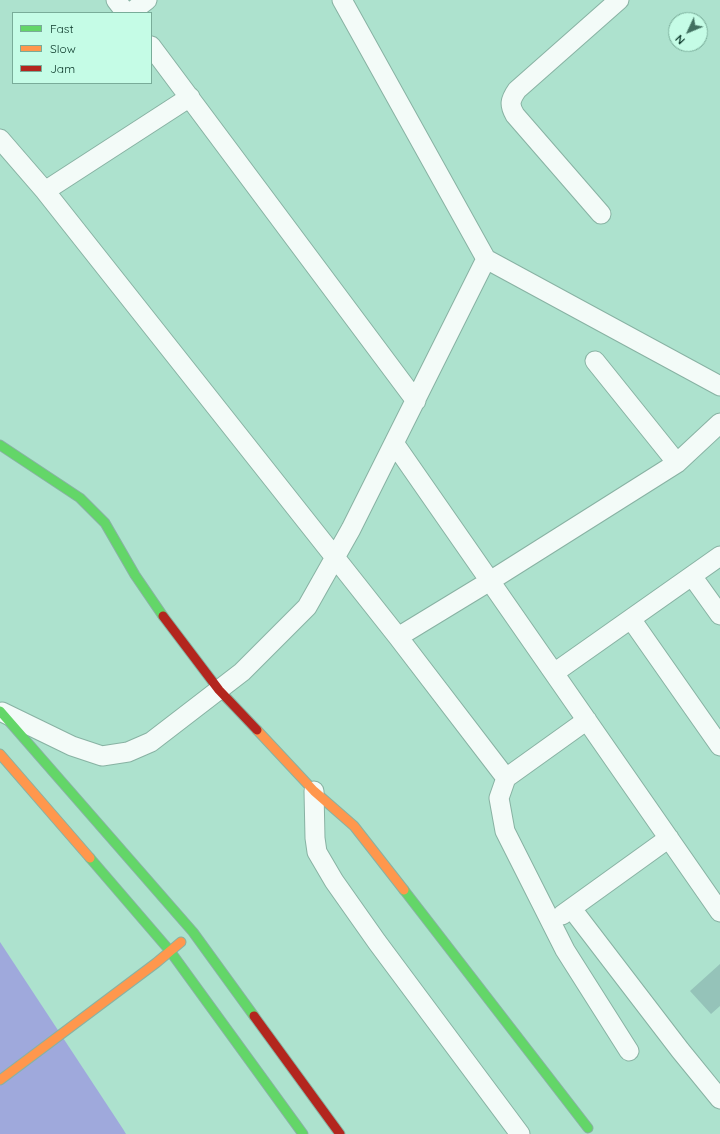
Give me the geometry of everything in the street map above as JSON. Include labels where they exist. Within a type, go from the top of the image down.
[{"type":"street","points":[[116,0],[125,12]]},
{"type":"street","points":[[131,12],[147,0]]},
{"type":"street","points":[[342,0],[486,259],[720,386]]},
{"type":"street","points":[[601,214],[515,115],[510,107],[511,99],[517,90],[619,0]]},
{"type":"street","points":[[152,47],[416,401]]},
{"type":"street","points":[[45,191],[190,97]]},
{"type":"street","points":[[0,138],[45,191],[398,637],[506,778]]},
{"type":"street","points":[[0,711],[72,746],[102,756],[128,752],[151,742],[242,672],[308,607],[416,401],[486,259]]},
{"type":"street","points":[[595,362],[677,463]]},
{"type":"street","points":[[398,637],[677,463],[720,423]]},
{"type":"street","points":[[394,443],[720,912]]},
{"type":"street","points":[[0,445],[80,498],[105,524],[135,575],[173,630],[219,690],[314,791],[343,815],[366,840],[588,1128]]},
{"type":"street","points":[[554,673],[720,556]]},
{"type":"street","points":[[692,576],[720,615]]},
{"type":"street","points":[[631,618],[720,746]]},
{"type":"street","points":[[0,711],[193,932],[340,1134]]},
{"type":"street","points":[[586,720],[506,778],[499,798],[506,831],[551,923],[565,950],[629,1051]]},
{"type":"street","points":[[0,754],[170,951],[303,1134]]},
{"type":"street","points":[[314,791],[315,838],[317,852],[320,858],[377,942],[520,1134]]},
{"type":"street","points":[[551,923],[668,838]]},
{"type":"street","points":[[572,908],[680,1050],[720,1099]]},
{"type":"street","points":[[0,1080],[156,963],[193,932]]},
{"type":"water","points":[[0,942],[123,1129],[126,1134],[0,1134]]},
{"type":"building","points":[[720,964],[720,1006],[711,1014],[690,991]]},
{"type":"traffic: fast","points":[[0,445],[80,498],[105,523],[135,575],[163,616]]},
{"type":"traffic: fast","points":[[0,711],[193,932],[254,1016]]},
{"type":"traffic: fast","points":[[90,858],[170,951],[303,1134]]},
{"type":"traffic: fast","points":[[404,890],[588,1128]]},
{"type":"traffic: slow","points":[[257,730],[314,791],[354,826],[404,890]]},
{"type":"traffic: slow","points":[[0,754],[90,858]]},
{"type":"traffic: slow","points":[[0,1080],[156,963],[181,942]]},
{"type":"traffic: jam","points":[[163,616],[219,690],[257,730]]},
{"type":"traffic: jam","points":[[254,1016],[340,1134]]}]
